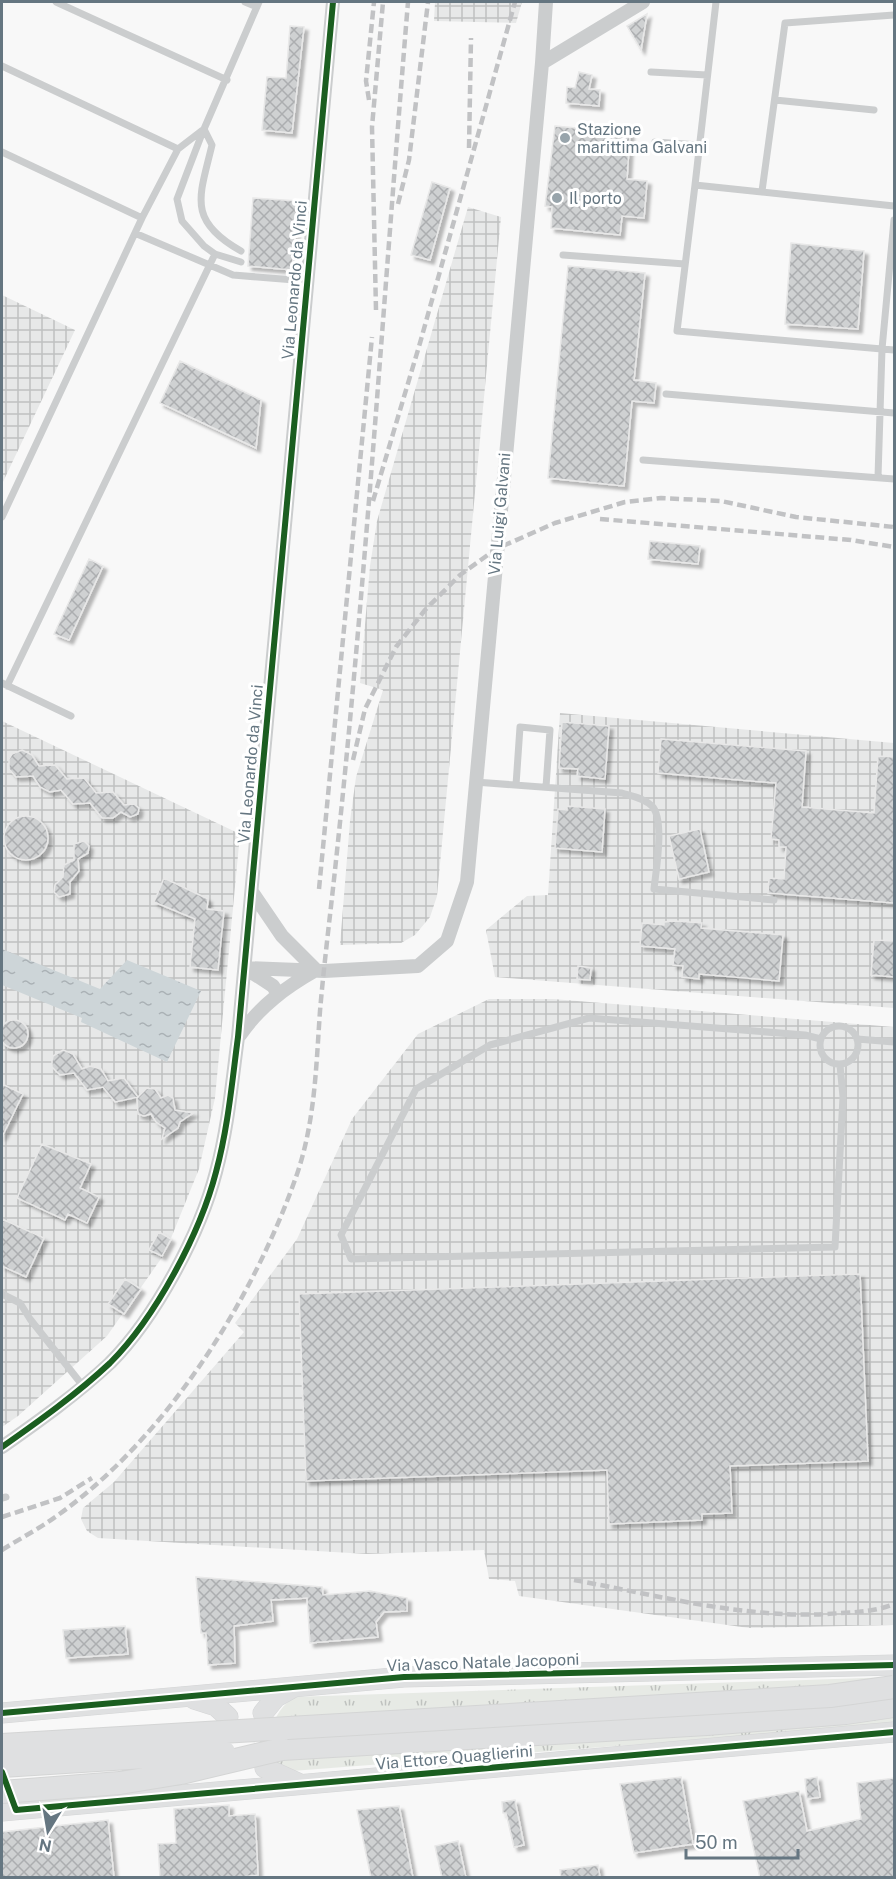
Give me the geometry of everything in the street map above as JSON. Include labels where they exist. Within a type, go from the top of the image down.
[{"type":"highway","points":[[2,1744],[830,1696],[894,1687]]},
{"type":"highway","points":[[2,1766],[707,1724],[846,1713],[894,1706]]},
{"type":"highway","points":[[2,1792],[120,1783],[181,1773],[282,1749]]},
{"type":"main road","name":"Via Vasco Natale Jacoponi","points":[[2,1713],[416,1677],[894,1665]]},
{"type":"main road","points":[[263,1713],[276,1696],[295,1687]]},
{"type":"main road","points":[[186,1697],[216,1706],[228,1717]]},
{"type":"main road","name":"Via Ettore Quaglierini","points":[[2,1811],[894,1732]]},
{"type":"main road","points":[[265,1768],[286,1780],[301,1784]]},
{"type":"main road","points":[[189,1795],[216,1785],[227,1772]]},
{"type":"street","name":"Via Leonardo da Vinci","points":[[2,1447],[83,1386],[110,1362],[137,1330],[166,1286],[192,1237],[210,1194],[222,1147],[238,1037],[245,968],[333,2]]},
{"type":"street","name":"Via Luigi Galvani","points":[[245,968],[316,970],[395,969],[418,966],[447,941],[466,882],[546,2]]},
{"type":"street","points":[[545,20],[555,2]]},
{"type":"street","points":[[542,63],[643,2]]},
{"type":"street","points":[[238,1037],[254,1016],[278,994],[316,970],[282,936],[252,892]]},
{"type":"street","points":[[245,968],[273,986],[278,994]]},
{"type":"lane","points":[[56,2],[227,80]]},
{"type":"lane","points":[[241,262],[215,254],[204,246],[182,220],[177,198],[258,4],[245,2]]},
{"type":"lane","points":[[716,2],[677,331],[894,350]]},
{"type":"lane","points":[[762,191],[785,23],[894,15]]},
{"type":"lane","points":[[2,66],[178,149]]},
{"type":"lane","points":[[651,72],[707,75]]},
{"type":"lane","points":[[775,100],[874,110]]},
{"type":"lane","points":[[2,517],[137,234],[142,218],[178,149],[204,129]]},
{"type":"lane","points":[[204,129],[212,145],[199,195],[205,220],[220,239],[241,251]]},
{"type":"lane","points":[[655,142],[699,145]]},
{"type":"lane","points":[[2,152],[142,218]]},
{"type":"lane","points":[[695,185],[894,206]]},
{"type":"lane","points":[[878,477],[882,349],[894,220]]},
{"type":"lane","points":[[137,234],[210,267],[252,278],[307,281]]},
{"type":"lane","points":[[71,716],[4,685],[215,254]]},
{"type":"lane","points":[[563,255],[685,264]]},
{"type":"lane","points":[[666,394],[894,412]]},
{"type":"lane","points":[[643,460],[894,479]]},
{"type":"lane","points":[[516,785],[520,727],[550,729],[546,787]]},
{"type":"lane","points":[[475,782],[622,793],[637,797],[652,806],[659,821],[654,889],[774,900]]},
{"type":"lane","points":[[821,1039],[805,1035],[589,1018],[490,1045],[416,1089],[341,1235],[351,1259],[835,1247],[843,1097],[840,1065]]},
{"type":"lane","points":[[821,1039],[831,1028],[842,1027],[851,1031],[857,1040],[855,1056],[840,1065]]},
{"type":"lane","points":[[821,1039],[824,1057],[840,1065]]},
{"type":"lane","points":[[857,1040],[894,1042]]},
{"type":"lane","points":[[2,1294],[20,1303],[83,1386]]},
{"type":"shaded area","points":[[435,2],[522,2],[516,23],[434,21]]},
{"type":"shaded area","points":[[468,207],[501,217],[437,896],[430,917],[415,935],[401,943],[340,945],[350,821],[356,777],[383,690],[360,683],[370,566],[377,521]]},
{"type":"shaded area","points":[[2,295],[75,330],[2,484]]},
{"type":"shaded area","points":[[560,713],[894,743],[894,1008],[495,977],[486,930],[527,896],[548,895]]},
{"type":"shaded area","points":[[2,721],[240,834],[215,1098],[199,1169],[165,1253],[107,1336],[18,1416],[2,1427]]},
{"type":"shaded area","points":[[489,999],[553,999],[894,1027],[894,1625],[749,1628],[519,1596],[515,1581],[489,1579],[484,1550],[367,1554],[98,1538],[87,1531],[81,1519],[83,1508],[114,1482],[244,1332],[235,1323],[297,1239],[352,1119],[418,1034]]},
{"type":"green space","points":[[894,1677],[894,1723],[876,1726],[292,1771],[277,1763],[272,1734],[275,1719],[293,1697]]},
{"type":"water","points":[[2,949],[100,989],[127,960],[201,991],[167,1062],[81,1022],[82,1018],[2,985]]},
{"type":"building","points":[[647,14],[641,50],[627,26]]},
{"type":"building","points":[[290,26],[304,27],[292,133],[262,130],[267,77],[286,78]]},
{"type":"building","points":[[579,72],[592,75],[589,89],[600,90],[599,106],[566,103],[567,87],[575,88]]},
{"type":"building","points":[[555,126],[630,133],[627,179],[647,181],[644,218],[622,216],[620,235],[551,228],[552,207],[545,206]]},
{"type":"building","points":[[432,182],[450,188],[430,260],[411,255]]},
{"type":"building","points":[[253,198],[298,201],[292,270],[248,266]]},
{"type":"building","points":[[791,243],[864,251],[858,329],[785,324]]},
{"type":"building","points":[[568,266],[645,273],[634,380],[656,383],[654,403],[632,401],[624,486],[548,478]]},
{"type":"building","points":[[180,361],[261,400],[256,448],[160,403]]},
{"type":"building","points":[[650,541],[700,546],[698,564],[648,559]]},
{"type":"building","points":[[89,559],[103,566],[69,640],[54,634]]},
{"type":"building","points":[[562,722],[609,726],[605,779],[577,776],[578,769],[559,768]]},
{"type":"building","points":[[661,739],[806,751],[802,807],[874,813],[878,756],[894,757],[894,903],[768,893],[769,878],[784,879],[786,847],[779,847],[779,840],[771,839],[776,783],[658,773]]},
{"type":"building","points":[[22,750],[32,755],[39,766],[55,765],[67,779],[84,778],[96,793],[113,792],[124,805],[134,804],[139,808],[138,814],[130,817],[121,812],[113,818],[102,818],[90,803],[73,804],[61,790],[50,792],[40,787],[33,776],[16,777],[9,769],[9,759],[12,754]]},
{"type":"building","points":[[567,806],[605,809],[602,852],[555,848],[558,809],[567,810]]},
{"type":"building","points":[[26,816],[42,822],[48,838],[42,854],[26,860],[10,854],[4,838],[10,822]]},
{"type":"building","points":[[700,829],[709,872],[679,879],[669,836]]},
{"type":"building","points":[[84,841],[89,846],[88,853],[78,859],[79,871],[70,882],[70,894],[59,897],[54,892],[55,885],[63,877],[64,865],[74,860],[74,844]]},
{"type":"building","points":[[164,878],[208,899],[207,909],[224,911],[218,970],[190,967],[195,919],[154,902]]},
{"type":"building","points":[[664,922],[702,923],[701,928],[783,935],[779,981],[699,974],[699,979],[682,977],[683,966],[673,965],[675,949],[640,946],[642,923],[664,925]]},
{"type":"building","points":[[874,940],[894,941],[894,977],[871,975]]},
{"type":"building","points":[[578,966],[591,968],[590,980],[577,979]]},
{"type":"building","points":[[14,1020],[24,1024],[28,1034],[24,1044],[14,1048],[4,1044],[0,1034],[4,1024]]},
{"type":"building","points":[[63,1050],[73,1054],[82,1069],[90,1066],[101,1069],[108,1081],[124,1078],[138,1097],[115,1102],[103,1087],[87,1090],[74,1073],[60,1075],[52,1067],[52,1061],[53,1056]]},
{"type":"building","points":[[2,1084],[23,1094],[2,1137]]},
{"type":"building","points":[[147,1088],[155,1089],[161,1098],[168,1095],[173,1098],[175,1110],[193,1113],[180,1122],[178,1128],[162,1139],[165,1128],[156,1122],[151,1114],[144,1116],[138,1114],[137,1098]]},
{"type":"building","points":[[42,1144],[91,1164],[80,1188],[99,1197],[87,1223],[68,1214],[65,1220],[17,1198]]},
{"type":"building","points":[[2,1219],[44,1238],[26,1277],[2,1266]]},
{"type":"building","points":[[159,1232],[171,1239],[162,1256],[149,1250]]},
{"type":"building","points":[[860,1274],[868,1461],[730,1466],[732,1513],[702,1514],[702,1520],[609,1524],[607,1470],[306,1481],[299,1294]]},
{"type":"building","points":[[125,1279],[141,1289],[124,1314],[108,1304]]},
{"type":"building","points":[[196,1577],[322,1587],[323,1595],[370,1591],[407,1598],[407,1611],[384,1612],[376,1622],[378,1637],[310,1643],[307,1598],[271,1600],[273,1621],[234,1626],[235,1663],[208,1665],[206,1633],[201,1633]]},
{"type":"building","points":[[125,1626],[128,1654],[66,1658],[63,1630]]},
{"type":"building","points":[[681,1777],[693,1844],[634,1853],[620,1784]]},
{"type":"building","points":[[817,1777],[820,1797],[807,1799],[805,1779]]},
{"type":"building","points":[[894,1778],[894,1878],[760,1878],[743,1801],[799,1791],[807,1831],[861,1819],[857,1783]]},
{"type":"building","points":[[515,1800],[524,1845],[514,1847],[506,1813],[503,1813],[502,1802]]},
{"type":"building","points":[[229,1805],[229,1816],[255,1814],[258,1875],[234,1878],[160,1878],[158,1844],[176,1843],[174,1809]]},
{"type":"building","points":[[399,1806],[413,1878],[371,1878],[357,1810]]},
{"type":"building","points":[[108,1820],[114,1878],[2,1878],[2,1832]]},
{"type":"building","points":[[458,1841],[466,1878],[442,1878],[435,1846]]},
{"type":"building","points":[[598,1865],[600,1878],[561,1878],[560,1870]]},
{"type":"railway","points":[[369,100],[366,81],[374,2]]},
{"type":"railway","points":[[376,310],[372,127],[383,2]]},
{"type":"railway","points":[[2,1550],[45,1524],[87,1493],[126,1456],[163,1415],[197,1370],[254,1275],[277,1226],[302,1157],[314,1095],[346,762],[408,2]]},
{"type":"railway","points":[[398,204],[409,160],[428,2]]},
{"type":"railway","points":[[373,501],[420,343],[515,2]]},
{"type":"railway","points":[[469,148],[471,38]]},
{"type":"railway","points":[[319,889],[372,337]]},
{"type":"railway","points":[[353,760],[365,709],[396,647],[425,610],[460,575],[496,549],[555,523],[625,502],[661,498],[721,501],[796,517],[894,527]]},
{"type":"railway","points":[[600,519],[851,540],[894,547]]},
{"type":"railway","points":[[2,1517],[60,1498],[92,1478]]},
{"type":"railway","points":[[574,1580],[707,1606],[774,1613],[807,1615],[855,1612],[875,1610],[894,1604]]},
{"type":"cycle path","points":[[2,1447],[57,1407],[110,1363],[143,1323],[174,1274],[199,1222],[209,1196],[224,1139],[238,1037],[333,2]]},
{"type":"cycle path","points":[[2,1713],[404,1677],[894,1665]]},
{"type":"cycle path","points":[[2,1772],[16,1810],[894,1732]]},
{"type":"place","name":"Stazione marittima Galvani","points":[[565,138]]},
{"type":"place","name":"Il porto","points":[[557,198]]}]
